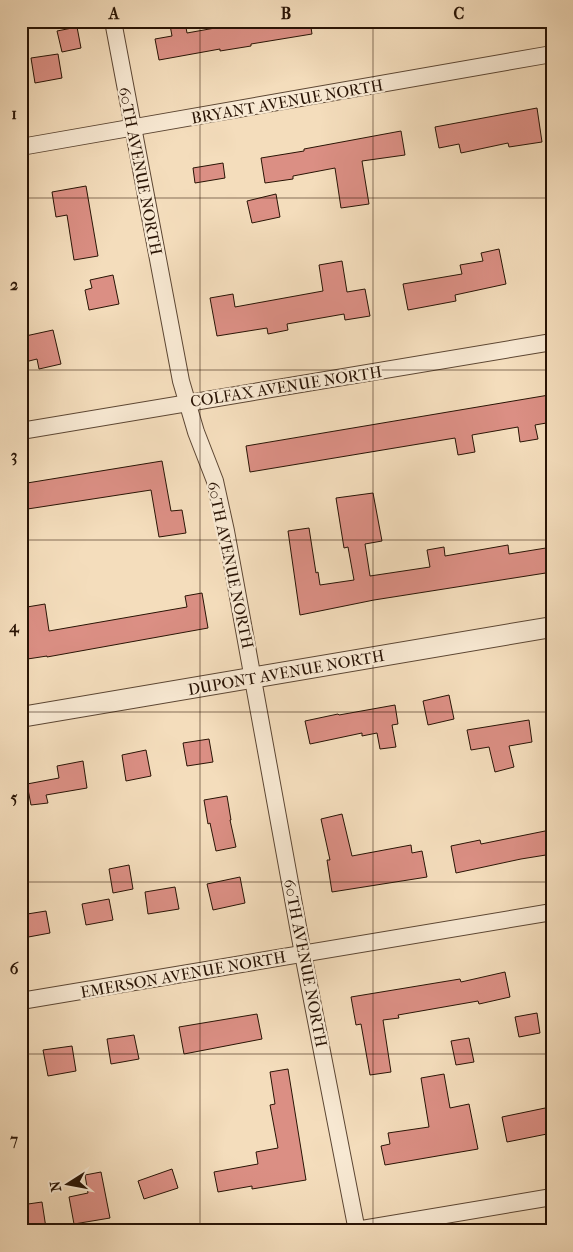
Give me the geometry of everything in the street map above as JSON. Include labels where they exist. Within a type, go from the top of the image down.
[{"type":"street","name":"60TH AVENUE NORTH","points":[[113,21],[180,381],[216,490],[226,531],[355,1230]]},
{"type":"street","name":"BRYANT AVENUE NORTH","points":[[21,147],[552,54]]},
{"type":"street","name":"COLFAX AVENUE NORTH","points":[[21,431],[552,342]]},
{"type":"street","name":"DUPONT AVENUE NORTH","points":[[21,717],[552,627]]},
{"type":"street","name":"EMERSON AVENUE NORTH","points":[[21,1001],[552,912]]},
{"type":"street","points":[[355,1230],[552,1197]]},
{"type":"building","points":[[254,21],[310,21],[312,34],[251,44],[251,46],[220,51],[220,49],[159,60],[155,39],[172,36],[170,25],[185,22],[187,33]]},
{"type":"building","points":[[77,27],[81,48],[62,52],[57,31]]},
{"type":"building","points":[[58,54],[62,78],[35,83],[31,58]]},
{"type":"building","points":[[537,108],[542,142],[509,147],[508,143],[461,153],[459,144],[439,148],[435,127]]},
{"type":"building","points":[[401,131],[405,155],[362,161],[369,204],[341,208],[335,168],[293,176],[293,179],[265,183],[261,158]]},
{"type":"building","points":[[223,163],[225,178],[195,183],[193,168]]},
{"type":"building","points":[[86,186],[98,256],[74,260],[67,215],[56,217],[52,192]]},
{"type":"building","points":[[276,194],[280,217],[252,223],[247,201]]},
{"type":"building","points":[[499,249],[506,284],[455,295],[456,301],[408,310],[403,284],[462,274],[460,265],[483,261],[481,253]]},
{"type":"building","points":[[342,261],[347,292],[365,289],[370,316],[345,320],[344,314],[287,324],[288,330],[268,334],[267,328],[217,336],[210,298],[233,294],[235,307],[323,291],[319,265]]},
{"type":"building","points":[[113,275],[119,304],[89,310],[85,290],[92,288],[90,280]]},
{"type":"building","points":[[53,330],[61,364],[39,369],[37,359],[21,363],[21,337]]},
{"type":"building","points":[[549,395],[552,422],[535,425],[538,439],[520,442],[518,427],[472,435],[475,452],[458,455],[455,438],[250,472],[246,446]]},
{"type":"building","points":[[162,461],[171,511],[182,510],[186,533],[159,537],[151,490],[21,510],[21,484]]},
{"type":"building","points":[[373,493],[382,541],[365,544],[370,576],[430,567],[427,550],[444,547],[445,556],[508,545],[509,554],[552,547],[552,572],[374,600],[300,615],[288,531],[309,528],[316,573],[318,572],[320,585],[354,580],[348,547],[344,548],[336,498]]},
{"type":"building","points":[[202,593],[208,628],[21,660],[21,608],[45,604],[49,631],[187,607],[185,596]]},
{"type":"building","points":[[449,695],[454,719],[428,725],[423,701]]},
{"type":"building","points":[[395,705],[398,724],[392,725],[396,747],[380,749],[377,733],[362,736],[362,733],[310,744],[305,721]]},
{"type":"building","points":[[529,720],[532,742],[509,746],[514,767],[495,772],[489,747],[471,750],[467,730]]},
{"type":"building","points":[[209,739],[213,762],[187,766],[183,743]]},
{"type":"building","points":[[146,750],[151,776],[126,781],[122,755]]},
{"type":"building","points":[[83,761],[87,788],[46,795],[48,803],[31,805],[27,784],[59,778],[57,766]]},
{"type":"building","points":[[227,796],[236,847],[216,851],[210,823],[208,824],[204,800]]},
{"type":"building","points":[[342,814],[352,856],[411,845],[412,853],[422,851],[427,877],[332,892],[327,860],[330,860],[321,819]]},
{"type":"building","points":[[550,830],[552,854],[456,873],[451,846],[480,840],[481,844]]},
{"type":"building","points":[[129,865],[133,889],[113,893],[109,869]]},
{"type":"building","points":[[240,877],[245,903],[213,910],[207,884]]},
{"type":"building","points":[[175,887],[179,909],[148,914],[145,892]]},
{"type":"building","points":[[109,899],[113,920],[86,925],[82,904]]},
{"type":"building","points":[[46,911],[50,933],[23,938],[21,915]]},
{"type":"building","points":[[505,972],[510,997],[479,1004],[478,1001],[398,1015],[399,1018],[383,1020],[391,1072],[370,1075],[361,1024],[356,1025],[351,997],[460,979],[461,982]]},
{"type":"building","points":[[537,1013],[540,1033],[519,1037],[515,1017]]},
{"type":"building","points":[[257,1014],[262,1039],[184,1054],[179,1027]]},
{"type":"building","points":[[134,1035],[139,1059],[111,1064],[107,1039]]},
{"type":"building","points":[[469,1038],[474,1062],[456,1065],[451,1041]]},
{"type":"building","points":[[72,1046],[76,1071],[48,1076],[43,1050]]},
{"type":"building","points":[[288,1069],[306,1180],[252,1189],[252,1186],[218,1192],[214,1172],[258,1164],[256,1152],[278,1148],[270,1105],[275,1104],[270,1072]]},
{"type":"building","points":[[444,1074],[450,1108],[469,1104],[478,1149],[385,1165],[381,1146],[390,1144],[388,1133],[429,1127],[421,1078]]},
{"type":"building","points":[[550,1107],[552,1133],[507,1142],[502,1117]]},
{"type":"building","points":[[172,1169],[178,1188],[144,1199],[138,1181]]},
{"type":"building","points":[[101,1172],[110,1218],[74,1224],[69,1197],[88,1193],[85,1175]]},
{"type":"building","points":[[42,1202],[46,1228],[21,1231],[21,1205]]}]
